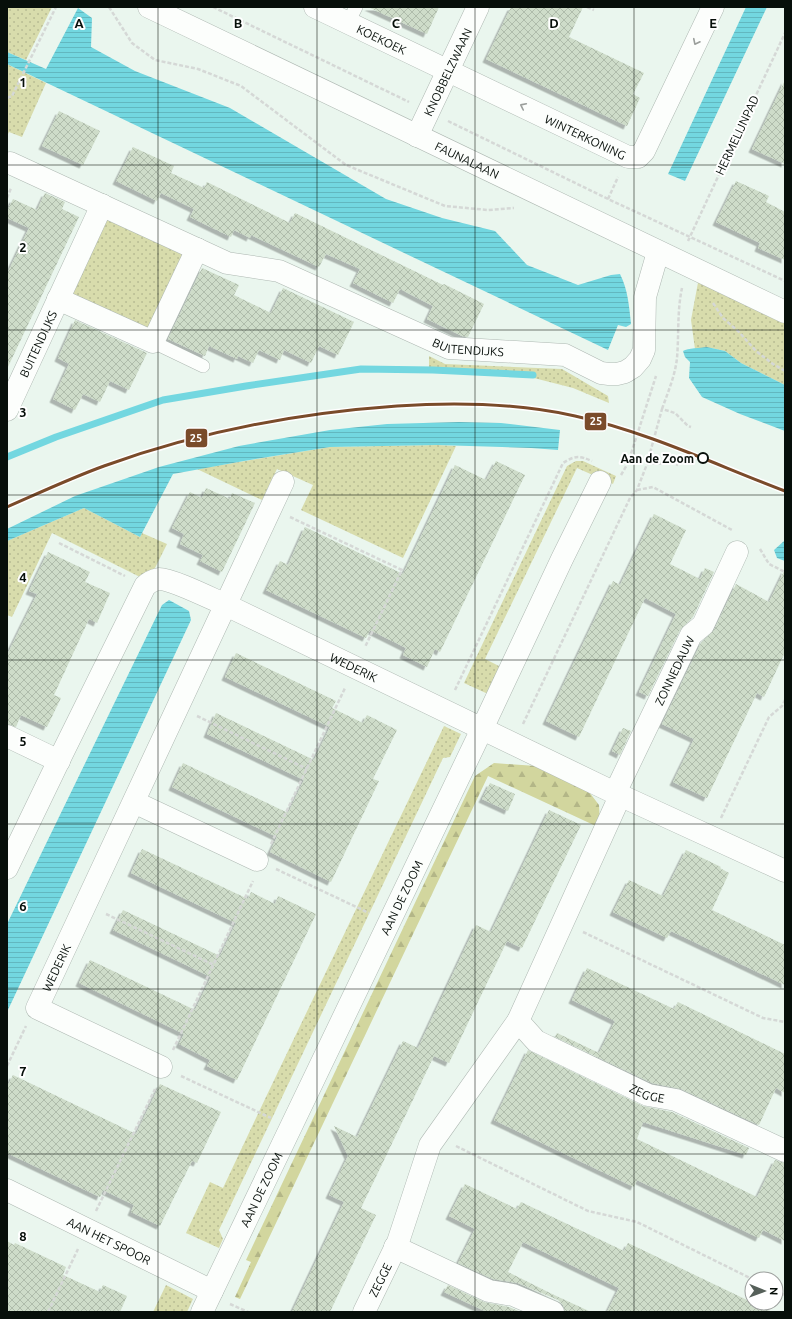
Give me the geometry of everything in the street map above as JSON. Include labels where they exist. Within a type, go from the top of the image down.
[{"type":"street","name":"FAUNALAAN","points":[[149,7],[785,312]]},
{"type":"street","name":"KOEKOEK","points":[[315,7],[352,15],[448,70]]},
{"type":"street","name":"KNOBBELZWAAN","points":[[417,136],[478,7]]},
{"type":"street","name":"WINTERKONING","points":[[448,70],[628,156],[638,157],[644,151],[713,7]]},
{"type":"street","name":"BUITENDIJKS","points":[[10,163],[227,263],[279,270],[449,348],[565,355],[601,372],[617,374],[625,372],[633,367],[640,359],[644,350],[645,297],[658,252]]},
{"type":"street","name":"BUITENDIJKS","points":[[7,410],[102,205]]},
{"type":"street","points":[[153,342],[197,249]]},
{"type":"street","name":"BUITENDIJKS","points":[[58,299],[153,342]]},
{"type":"street","name":"AAN DE ZOOM","points":[[202,1312],[482,729],[603,472]]},
{"type":"street","name":"WEDERIK","points":[[37,1008],[283,482]]},
{"type":"street","name":"ZONNEDAUW","points":[[618,794],[691,635],[702,625],[737,542]]},
{"type":"street","name":"WEDERIK","points":[[145,586],[150,582],[159,579],[169,581],[226,606],[482,729]]},
{"type":"street","points":[[7,868],[145,586]]},
{"type":"street","points":[[482,729],[785,871]]},
{"type":"street","points":[[7,736],[59,761]]},
{"type":"street","name":"ZEGGE","points":[[364,1312],[395,1248],[430,1145],[518,1021],[563,922],[618,794]]},
{"type":"street","points":[[134,802],[260,861]]},
{"type":"street","points":[[37,1008],[162,1068]]},
{"type":"street","name":"ZEGGE","points":[[518,1021],[536,1041],[648,1095],[676,1100],[785,1151]]},
{"type":"street","name":"AAN HET SPOOR","points":[[7,1190],[212,1291]]},
{"type":"street","points":[[395,1248],[488,1291],[513,1295],[553,1312]]},
{"type":"lane","name":"BUITENDIJKS","points":[[153,342],[203,366]]},
{"type":"path","points":[[7,98],[12,96],[56,7]]},
{"type":"path","points":[[109,7],[132,43],[156,60],[198,69],[241,86],[346,164],[444,206],[488,210],[516,208]]},
{"type":"path","points":[[213,7],[785,282]]},
{"type":"path","points":[[587,7],[594,10]]},
{"type":"path","name":"HERMELIJNPAD","points":[[690,237],[785,33]]},
{"type":"path","points":[[514,744],[630,498],[637,490],[675,372],[679,302],[683,283]]},
{"type":"path","points":[[711,300],[723,318],[739,332],[756,351],[785,371]]},
{"type":"path","points":[[662,409],[675,413],[688,426],[691,427]]},
{"type":"path","points":[[452,696],[563,463],[575,457],[582,457],[603,472],[621,476]]},
{"type":"path","points":[[646,464],[678,464]]},
{"type":"path","points":[[637,490],[653,487],[737,542]]},
{"type":"path","points":[[48,1312],[162,1068],[214,966],[260,861],[402,570],[272,508]]},
{"type":"path","points":[[59,543],[145,586]]},
{"type":"path","points":[[769,564],[785,572]]},
{"type":"path","points":[[712,838],[769,717],[782,706],[785,700]]},
{"type":"path","points":[[178,707],[306,769]]},
{"type":"path","points":[[260,861],[389,922]]},
{"type":"path","points":[[85,904],[214,966]]},
{"type":"path","points":[[563,922],[763,1018],[785,1022]]},
{"type":"path","points":[[7,1066],[34,1008],[37,1008]]},
{"type":"path","points":[[162,1068],[290,1126]]},
{"type":"path","points":[[436,1136],[588,1211],[637,1222],[744,1275]]},
{"type":"green space","points":[[7,7],[52,7],[26,60],[7,52]]},
{"type":"green space","points":[[7,64],[46,83],[22,137],[9,132],[7,136]]},
{"type":"green space","points":[[107,219],[184,253],[147,331],[70,295]]},
{"type":"green space","points":[[700,272],[785,312],[785,385],[741,363],[725,351],[707,347],[695,349],[691,320]]},
{"type":"green space","points":[[429,356],[445,364],[562,369],[608,396],[609,403],[573,388],[530,377],[429,372]]},
{"type":"green space","points":[[456,446],[403,558],[301,510],[313,485],[277,469],[262,500],[197,469],[330,447]]},
{"type":"green space","points":[[576,461],[583,461],[616,476],[613,484],[577,468],[485,659],[501,667],[488,694],[464,683],[567,466]]},
{"type":"green space","points":[[84,508],[140,537],[142,533],[167,544],[155,568],[142,578],[52,533],[12,617],[7,615],[7,541]]},
{"type":"green space","points":[[444,726],[461,734],[450,757],[443,758],[219,1230],[223,1239],[219,1248],[186,1233],[210,1182],[223,1188]]},
{"type":"green space","points":[[494,763],[536,766],[586,788],[599,805],[600,824],[598,827],[488,776],[240,1299],[235,1297],[251,1262],[246,1260],[475,776]]},
{"type":"green space","points":[[166,1285],[193,1299],[187,1312],[153,1312]]},
{"type":"water","points":[[746,7],[767,7],[685,181],[668,174]]},
{"type":"water","points":[[78,8],[92,18],[91,47],[135,71],[230,108],[386,199],[442,218],[495,231],[527,265],[578,285],[611,275],[620,274],[629,304],[631,324],[626,327],[618,325],[608,350],[7,64],[7,52],[46,69]]},
{"type":"water","points":[[707,347],[725,351],[741,363],[785,385],[785,431],[740,414],[702,397],[689,378],[690,362],[685,357],[683,351]]},
{"type":"water","points":[[459,422],[501,423],[560,430],[558,450],[437,445],[330,447],[244,461],[173,474],[140,537],[84,508],[7,541],[7,529],[75,496],[159,467],[239,446],[330,430],[387,424]]},
{"type":"water","points":[[784,541],[785,561],[777,558],[774,550]]},
{"type":"water","points":[[169,600],[189,611],[191,620],[7,1012],[7,924],[162,605]]},
{"type":"building","points":[[368,7],[439,7],[427,34]]},
{"type":"building","points":[[511,7],[583,7],[569,37],[644,73],[633,94],[640,98],[627,126],[486,59]]},
{"type":"building","points":[[785,80],[785,164],[752,149]]},
{"type":"building","points":[[59,111],[100,131],[83,165],[42,146]]},
{"type":"building","points":[[133,147],[174,166],[171,173],[204,188],[207,182],[290,223],[295,213],[484,304],[468,337],[462,336],[427,319],[433,306],[400,289],[393,303],[353,283],[360,269],[326,254],[319,267],[251,235],[250,238],[234,230],[231,237],[190,217],[194,209],[161,193],[157,201],[116,181]]},
{"type":"building","points":[[736,181],[769,196],[766,202],[785,212],[785,260],[758,248],[760,243],[716,222]]},
{"type":"building","points":[[45,193],[65,202],[62,209],[79,217],[7,369],[7,274],[29,228],[7,218],[7,211],[13,199],[37,210]]},
{"type":"building","points":[[202,268],[239,285],[234,295],[271,313],[283,288],[354,322],[338,355],[319,346],[311,363],[284,350],[280,360],[259,350],[253,363],[238,356],[237,359],[209,346],[205,356],[168,339]]},
{"type":"building","points":[[75,320],[147,353],[129,390],[110,381],[100,402],[83,394],[75,410],[53,399],[69,364],[58,358]]},
{"type":"building","points":[[496,461],[525,475],[440,652],[435,649],[427,667],[403,655],[406,648],[370,630],[366,638],[266,590],[280,561],[288,565],[305,527],[403,574],[455,465],[486,480]]},
{"type":"building","points":[[206,488],[230,499],[232,493],[255,503],[222,572],[200,561],[203,555],[180,544],[184,534],[172,528],[190,492],[202,498]]},
{"type":"building","points":[[654,514],[686,530],[670,564],[700,579],[705,568],[714,572],[693,617],[680,630],[648,696],[639,692],[676,614],[645,598],[579,737],[546,721],[613,581],[620,585]]},
{"type":"building","points":[[48,552],[90,572],[85,582],[110,593],[97,623],[89,619],[54,695],[61,698],[47,727],[21,715],[16,727],[7,724],[7,655],[37,594],[29,591]]},
{"type":"building","points":[[785,569],[785,652],[764,697],[757,693],[707,798],[673,782],[694,739],[662,724],[701,643],[714,630],[736,584],[769,602]]},
{"type":"building","points":[[236,653],[336,701],[332,708],[363,723],[367,715],[397,730],[373,779],[379,781],[331,882],[270,852],[277,837],[172,787],[183,763],[288,813],[304,780],[207,734],[216,713],[314,760],[330,727],[225,677]]},
{"type":"building","points":[[623,728],[631,731],[620,755],[612,751]]},
{"type":"building","points":[[490,783],[515,794],[508,811],[482,799]]},
{"type":"building","points":[[549,810],[581,825],[522,948],[507,941],[449,1063],[434,1056],[361,1208],[376,1215],[330,1312],[292,1312],[344,1202],[329,1195],[348,1156],[334,1126],[357,1137],[403,1041],[418,1048],[476,925],[491,932]]},
{"type":"building","points":[[142,849],[248,899],[251,892],[275,904],[278,896],[316,914],[237,1080],[207,1066],[210,1060],[179,1044],[184,1034],[79,983],[90,960],[195,1010],[211,977],[113,930],[123,910],[220,956],[236,923],[131,873]]},
{"type":"building","points":[[686,850],[721,867],[720,868],[729,873],[712,910],[785,945],[785,985],[671,931],[667,938],[613,912],[629,880],[663,896]]},
{"type":"building","points":[[587,968],[674,1009],[678,1002],[785,1054],[785,1093],[776,1088],[759,1125],[681,1089],[652,1083],[555,1037],[557,1033],[599,1053],[615,1021],[572,1000]]},
{"type":"building","points":[[528,1050],[643,1106],[672,1112],[749,1148],[746,1155],[643,1122],[637,1139],[757,1197],[775,1160],[785,1163],[785,1241],[763,1230],[759,1238],[637,1180],[634,1187],[494,1120]]},
{"type":"building","points":[[13,1075],[136,1134],[160,1084],[221,1112],[197,1163],[192,1161],[160,1226],[131,1212],[134,1205],[103,1190],[100,1197],[7,1153],[7,1087]]},
{"type":"building","points":[[465,1184],[517,1209],[521,1202],[624,1251],[628,1243],[744,1299],[744,1311],[772,1312],[607,1312],[619,1288],[523,1242],[508,1272],[591,1312],[565,1312],[563,1305],[558,1300],[518,1283],[493,1279],[458,1263],[475,1229],[449,1216]]},
{"type":"building","points":[[7,1241],[14,1245],[15,1243],[66,1267],[63,1275],[100,1292],[103,1285],[127,1296],[120,1312],[7,1312]]},
{"type":"building","points":[[448,1285],[484,1302],[509,1307],[521,1312],[487,1312],[444,1292]]},
{"type":"waterway","points":[[7,457],[56,437],[163,400],[246,386],[361,369],[433,370],[533,375]]},
{"type":"transit line","name":"25","points":[[7,507],[104,466],[176,443],[212,434],[286,419],[360,409],[442,404],[509,406],[531,408],[575,416],[655,440],[785,491]]},
{"type":"place","name":"Aan de Zoom","points":[[703,458]]}]
